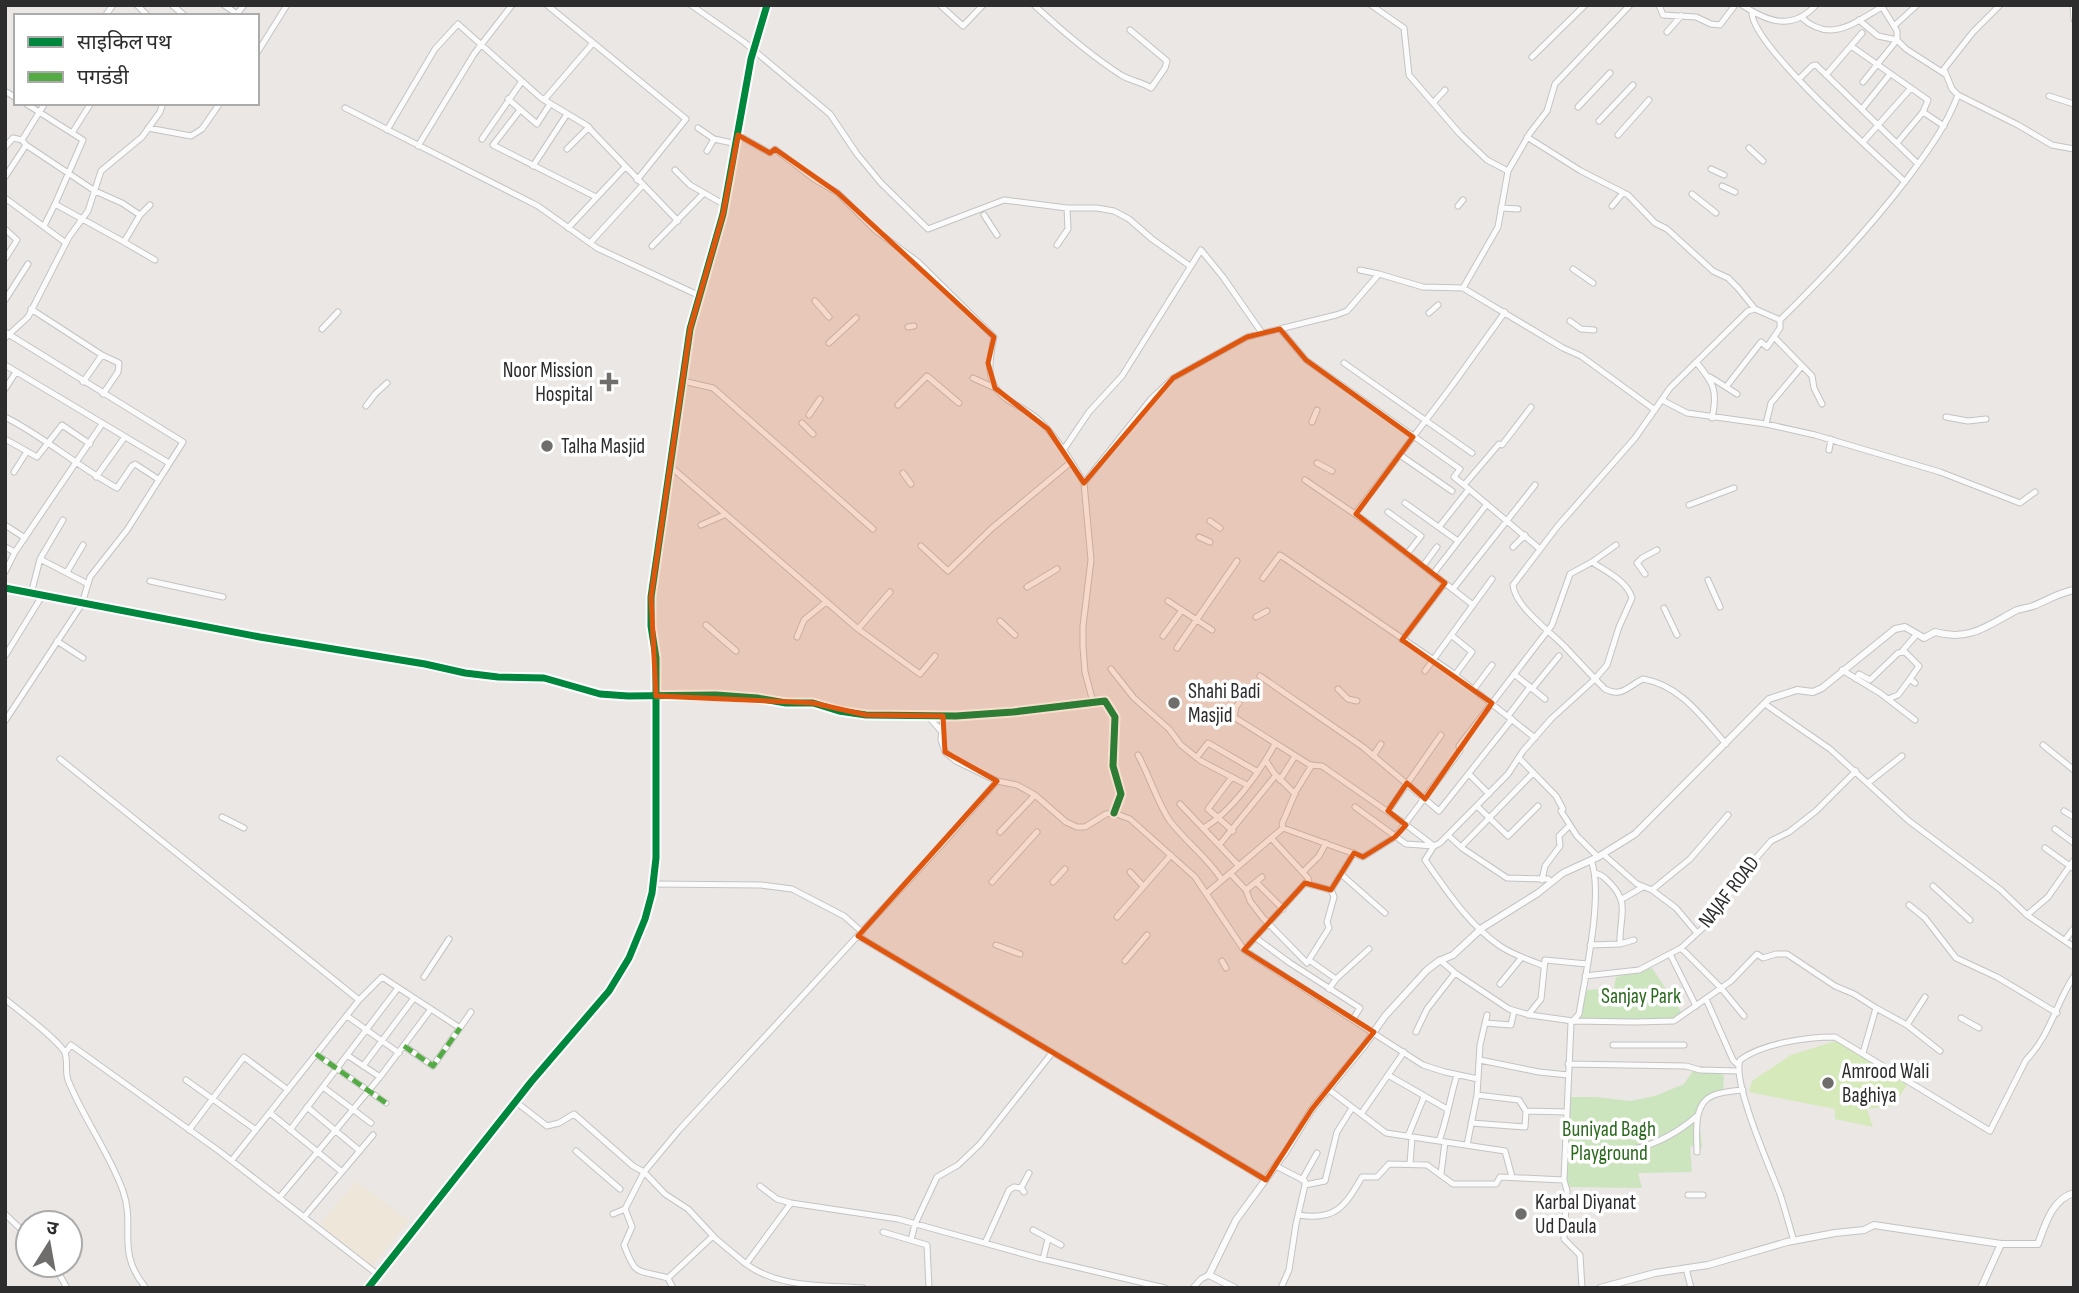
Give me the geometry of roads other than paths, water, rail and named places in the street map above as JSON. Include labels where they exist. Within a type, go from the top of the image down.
[{"type":"street","points":[[109,14],[113,5]]},
{"type":"street","points":[[224,5],[237,14],[244,5]]},
{"type":"street","points":[[259,50],[287,5]]},
{"type":"street","points":[[418,146],[481,45],[512,5]]},
{"type":"street","points":[[547,5],[686,119],[637,180]]},
{"type":"street","points":[[691,5],[744,42],[830,114],[881,183],[928,229],[1003,200],[1067,208],[1097,208],[1114,211],[1129,219],[1190,266]]},
{"type":"street","points":[[368,1288],[516,1102],[609,991],[629,958],[645,919],[656,858],[656,658],[650,626],[651,597],[690,329],[725,205],[754,52],[767,5]]},
{"type":"street","points":[[940,5],[963,26],[983,5]]},
{"type":"street","points":[[1034,5],[1094,55],[1134,82],[1152,88],[1167,61],[1130,30]]},
{"type":"street","points":[[1371,5],[1404,29],[1409,75],[1460,134],[1487,160],[1508,171]]},
{"type":"street","points":[[1532,57],[1584,5]]},
{"type":"street","points":[[1463,288],[1498,227],[1508,171],[1527,137],[1547,111],[1555,84],[1630,5]]},
{"type":"street","points":[[1659,5],[1663,15],[1696,17],[1720,25],[1735,5]]},
{"type":"street","points":[[1742,5],[1752,12],[1786,23],[1807,15],[1816,5]]},
{"type":"street","points":[[1894,26],[1917,5]]},
{"type":"street","points":[[2000,5],[1973,32],[1944,69],[1952,89],[1958,96],[2052,145],[2074,149]]},
{"type":"street","points":[[2073,5],[2074,19]]},
{"type":"street","points":[[1801,17],[1811,26],[1823,31],[1836,31],[1882,6],[1894,26],[1897,40],[1906,49],[1945,74]]},
{"type":"street","points":[[1752,12],[1752,19],[1759,34],[1780,60],[1905,182]]},
{"type":"street","points":[[1667,32],[1681,16]]},
{"type":"street","points":[[1860,20],[1878,36],[1897,40]]},
{"type":"street","points":[[387,130],[435,50],[458,24],[544,100],[589,127],[678,221]]},
{"type":"street","points":[[1826,75],[1862,33]]},
{"type":"street","points":[[1863,82],[1897,40]]},
{"type":"street","points":[[544,100],[593,43]]},
{"type":"street","points":[[1852,46],[1928,100],[1923,112],[1897,143]]},
{"type":"street","points":[[1799,79],[1814,65],[1918,163]]},
{"type":"street","points":[[1578,107],[1610,73]]},
{"type":"street","points":[[1862,109],[1890,74]]},
{"type":"street","points":[[482,139],[522,80]]},
{"type":"street","points":[[1599,121],[1633,85]]},
{"type":"street","points":[[1863,142],[1911,88]]},
{"type":"street","points":[[1433,103],[1445,90]]},
{"type":"street","points":[[5,101],[10,94]]},
{"type":"street","points":[[1726,387],[1761,342],[1767,347],[1780,328],[1780,320],[1850,248],[1905,182],[1944,126],[1958,96]]},
{"type":"street","points":[[2049,96],[2074,104]]},
{"type":"street","points":[[508,99],[537,124],[550,104]]},
{"type":"street","points":[[1618,135],[1649,100]]},
{"type":"street","points":[[28,105],[83,140],[44,226]]},
{"type":"street","points":[[5,177],[43,105]]},
{"type":"street","points":[[72,133],[90,105]]},
{"type":"street","points":[[5,721],[82,604],[90,577],[127,530],[183,443],[6,335],[28,317],[66,243],[88,211],[102,171],[142,137],[162,105]]},
{"type":"street","points":[[148,128],[191,136],[202,129],[219,105]]},
{"type":"street","points":[[345,108],[538,206],[590,243],[700,296]]},
{"type":"street","points":[[520,110],[493,145],[596,198]]},
{"type":"street","points":[[1923,112],[1944,126]]},
{"type":"street","points":[[533,166],[567,114]]},
{"type":"street","points":[[567,149],[589,127]]},
{"type":"street","points":[[698,128],[714,139],[737,144]]},
{"type":"street","points":[[738,135],[770,153],[775,149],[814,179],[838,193],[875,230],[918,262],[994,337],[988,363],[995,388]]},
{"type":"street","points":[[1527,137],[1581,171],[1628,195],[1655,223],[1667,229],[1713,271],[1728,278],[1750,303],[1751,310]]},
{"type":"street","points":[[5,147],[13,138],[24,142],[95,191],[122,203],[140,215]]},
{"type":"street","points":[[707,151],[714,139]]},
{"type":"street","points":[[1749,148],[1763,161]]},
{"type":"street","points":[[568,228],[625,167]]},
{"type":"street","points":[[1711,169],[1724,175]]},
{"type":"street","points":[[675,170],[690,185],[725,205]]},
{"type":"street","points":[[590,243],[642,186]]},
{"type":"street","points":[[1722,186],[1735,192]]},
{"type":"street","points":[[652,246],[704,193]]},
{"type":"street","points":[[1612,206],[1623,193]]},
{"type":"street","points":[[1692,194],[1716,213]]},
{"type":"street","points":[[5,198],[66,243]]},
{"type":"street","points":[[1458,206],[1463,200]]},
{"type":"street","points":[[55,204],[155,260]]},
{"type":"street","points":[[124,242],[140,215],[150,205]]},
{"type":"street","points":[[1058,245],[1068,229],[1067,208]]},
{"type":"street","points":[[1501,208],[1518,209]]},
{"type":"street","points":[[984,215],[997,235]]},
{"type":"street","points":[[5,229],[18,240],[5,259]]},
{"type":"street","points":[[1064,449],[1089,412],[1122,376],[1200,250],[1262,333]]},
{"type":"street","points":[[5,300],[28,264]]},
{"type":"street","points":[[1573,269],[1593,284]]},
{"type":"street","points":[[1360,270],[1423,287],[1463,288],[1581,356],[1655,410]]},
{"type":"street","points":[[1084,483],[1151,399],[1173,378],[1247,337],[1347,310],[1379,274]]},
{"type":"street","points":[[815,301],[828,317]]},
{"type":"street","points":[[1429,313],[1438,305]]},
{"type":"street","points":[[31,309],[102,355],[116,361],[120,366],[103,394]]},
{"type":"street","points":[[1751,310],[1780,320]]},
{"type":"street","points":[[1726,744],[1685,699],[1670,688],[1643,679],[1620,694],[1613,693],[1595,679],[1547,630],[1513,592],[1513,584],[1635,438],[1670,388],[1751,310]]},
{"type":"street","points":[[322,329],[338,312]]},
{"type":"street","points":[[1355,514],[1505,312]]},
{"type":"street","points":[[830,343],[856,318]]},
{"type":"street","points":[[1570,321],[1581,329],[1594,330]]},
{"type":"street","points":[[1280,329],[1306,360],[1460,469],[1454,477],[1540,550]]},
{"type":"street","points":[[1774,337],[1812,376],[1814,388],[1822,404]]},
{"type":"street","points":[[83,382],[102,355]]},
{"type":"street","points":[[1696,362],[1707,375],[1737,394]]},
{"type":"street","points":[[1344,363],[1472,453]]},
{"type":"street","points":[[5,365],[169,463]]},
{"type":"street","points":[[1766,424],[1771,403],[1802,366]]},
{"type":"street","points":[[5,389],[16,372]]},
{"type":"street","points":[[1707,375],[1716,398],[1712,418]]},
{"type":"street","points":[[898,405],[927,376],[959,403]]},
{"type":"street","points":[[973,378],[995,388],[1005,398],[1034,416],[1064,449],[1084,483],[1091,560],[1083,647],[1085,672],[1093,702]]},
{"type":"street","points":[[682,381],[713,387],[873,529]]},
{"type":"street","points":[[366,406],[387,383]]},
{"type":"street","points":[[809,415],[820,399]]},
{"type":"street","points":[[1662,400],[1687,413],[1766,424],[1831,439],[1940,472],[2020,503],[2035,492]]},
{"type":"street","points":[[1439,527],[1466,487],[1531,407]]},
{"type":"street","points":[[1312,422],[1317,410]]},
{"type":"street","points":[[5,417],[117,488],[135,464],[158,479]]},
{"type":"street","points":[[1946,417],[1968,421],[1986,419]]},
{"type":"street","points":[[5,572],[15,552],[102,424]]},
{"type":"street","points":[[802,424],[813,434]]},
{"type":"street","points":[[5,439],[37,457],[62,425],[90,444]]},
{"type":"street","points":[[96,477],[124,438]]},
{"type":"street","points":[[1829,450],[1831,439]]},
{"type":"street","points":[[14,472],[26,453]]},
{"type":"street","points":[[1400,455],[1452,491]]},
{"type":"street","points":[[921,546],[948,571],[991,528],[1071,462]]},
{"type":"street","points":[[1317,463],[1332,471]]},
{"type":"street","points":[[671,467],[858,629],[920,674],[935,656]]},
{"type":"street","points":[[903,473],[911,484]]},
{"type":"street","points":[[1305,480],[1355,514],[1473,605]]},
{"type":"street","points":[[1452,589],[1535,485]]},
{"type":"street","points":[[1689,505],[1734,488]]},
{"type":"street","points":[[1405,503],[1458,541]]},
{"type":"street","points":[[1433,573],[1487,504]]},
{"type":"street","points":[[1388,512],[1422,536],[1407,554]]},
{"type":"street","points":[[701,525],[724,515]]},
{"type":"street","points":[[31,594],[40,559],[63,520]]},
{"type":"street","points":[[1210,521],[1220,528]]},
{"type":"street","points":[[5,524],[25,538]]},
{"type":"street","points":[[1513,547],[1525,535]]},
{"type":"street","points":[[1199,537],[1210,542]]},
{"type":"street","points":[[68,572],[83,545]]},
{"type":"street","points":[[1283,828],[1363,857],[1395,837],[1552,625],[1570,574],[1616,545]]},
{"type":"street","points":[[5,547],[15,552]]},
{"type":"street","points":[[1423,566],[1437,547]]},
{"type":"street","points":[[1645,574],[1637,563],[1657,550]]},
{"type":"street","points":[[1263,578],[1280,555],[1455,675],[1535,738]]},
{"type":"street","points":[[40,559],[88,583]]},
{"type":"street","points":[[1177,648],[1237,561]]},
{"type":"street","points":[[1544,966],[1500,946],[1481,930],[1462,912],[1425,860],[1434,846],[1508,774],[1551,719],[1607,665],[1632,598],[1630,591],[1618,579],[1592,562]]},
{"type":"street","points":[[1027,587],[1057,569]]},
{"type":"street","points":[[1425,671],[1492,579]]},
{"type":"street","points":[[1709,580],[1720,607]]},
{"type":"street","points":[[150,581],[223,597]]},
{"type":"street","points":[[1402,640],[1445,583]]},
{"type":"street","points":[[5,588],[465,673],[544,678],[600,694],[757,698],[786,703],[813,703],[866,715],[943,716],[1013,712],[1105,701],[1115,717],[1113,766],[1121,794],[1114,813]]},
{"type":"street","points":[[1193,1288],[1209,1275],[1236,1220],[1276,1166],[1312,1109],[1385,1016],[1427,970],[1440,960],[1453,955],[1481,930],[1563,873],[1597,857],[1635,834],[1769,699],[1797,690],[1813,692],[1822,688],[1895,629],[1905,627],[1924,638],[1935,632],[1962,636],[1981,630],[2021,608],[2032,607],[2057,593],[2074,590]]},
{"type":"street","points":[[858,629],[890,592]]},
{"type":"street","points":[[5,656],[42,596]]},
{"type":"street","points":[[1168,601],[1212,630]]},
{"type":"street","points":[[797,637],[804,620],[826,602]]},
{"type":"street","points":[[1664,608],[1677,635]]},
{"type":"street","points":[[1163,636],[1182,610]]},
{"type":"street","points":[[1256,617],[1267,611]]},
{"type":"street","points":[[1000,621],[1015,635]]},
{"type":"street","points":[[706,625],[736,651]]},
{"type":"street","points":[[1904,652],[1917,634]]},
{"type":"street","points":[[1451,635],[1472,652],[1455,675]]},
{"type":"street","points":[[57,641],[83,658]]},
{"type":"street","points":[[1856,679],[1859,674],[1870,680],[1898,653],[1904,652]]},
{"type":"street","points":[[1888,699],[1898,695],[1913,681],[1919,666],[1904,652]]},
{"type":"street","points":[[1260,676],[1373,756],[1439,811],[1531,688],[1559,656]]},
{"type":"street","points":[[1474,690],[1492,665]]},
{"type":"street","points":[[1111,669],[1133,698],[1197,757],[1247,785]]},
{"type":"street","points":[[1842,670],[1915,720]]},
{"type":"street","points":[[1514,674],[1545,699]]},
{"type":"street","points":[[1338,690],[1348,699],[1357,701]]},
{"type":"street","points":[[1234,717],[1239,703]]},
{"type":"street","points":[[1765,704],[1830,749],[1909,821],[2001,890],[2027,915],[2074,947]]},
{"type":"street","points":[[1226,712],[1295,756],[1312,765],[1322,766],[1434,846]]},
{"type":"street","points":[[927,715],[942,732]]},
{"type":"street","points":[[943,716],[941,740],[945,752],[956,761],[997,781],[1017,785],[1035,795],[1066,822],[1077,827],[1085,827],[1106,814],[1114,813],[1130,819],[1195,877],[1244,950],[1423,1065],[1478,1079]]},
{"type":"street","points":[[1388,811],[1441,736]]},
{"type":"street","points":[[1197,757],[1208,743],[1258,772]]},
{"type":"street","points":[[1204,828],[1219,819],[1258,772],[1275,744]]},
{"type":"street","points":[[1373,756],[1381,744]]},
{"type":"street","points":[[2043,745],[2074,770]]},
{"type":"street","points":[[1138,755],[1162,809],[1222,880]]},
{"type":"street","points":[[1220,844],[1295,756]]},
{"type":"street","points":[[1868,783],[1902,756]]},
{"type":"street","points":[[1518,758],[1556,796],[1570,825],[1597,857],[1652,890],[1676,908],[1697,933]]},
{"type":"street","points":[[60,759],[359,1000]]},
{"type":"street","points":[[1266,761],[1295,794]]},
{"type":"street","points":[[1283,828],[1282,824],[1295,794],[1312,765]]},
{"type":"street","name":"NAJAF ROAD","points":[[1585,976],[1639,970],[1681,948],[1706,925],[1721,897],[1771,841],[1789,832],[1816,811],[1856,771]]},
{"type":"street","points":[[1461,847],[1533,773]]},
{"type":"street","points":[[1469,774],[1489,794]]},
{"type":"street","points":[[1232,776],[1208,809],[1233,831]]},
{"type":"street","points":[[613,1214],[625,1209],[644,1172],[679,1130],[997,781]]},
{"type":"street","points":[[1000,832],[1035,795]]},
{"type":"street","points":[[1180,804],[1239,866]]},
{"type":"street","points":[[1477,806],[1508,836],[1538,806]]},
{"type":"street","points":[[1355,807],[1406,844],[1434,846]]},
{"type":"street","points":[[2064,811],[2074,817]]},
{"type":"street","points":[[1652,890],[1690,859],[1728,815]]},
{"type":"street","points":[[222,817],[244,828]]},
{"type":"street","points":[[1542,880],[1545,866],[1560,846],[1559,836],[1570,825]]},
{"type":"street","points":[[1077,827],[1083,834]]},
{"type":"street","points":[[1207,893],[1283,828]]},
{"type":"street","points":[[2055,829],[2074,843]]},
{"type":"street","points":[[992,882],[1037,832]]},
{"type":"street","points":[[1448,835],[1507,878],[1548,879],[1551,882]]},
{"type":"street","points":[[1271,838],[1308,878],[1309,884]]},
{"type":"street","points":[[1303,872],[1319,856],[1325,843]]},
{"type":"street","points":[[2027,915],[2048,897],[2072,865],[2045,848]]},
{"type":"street","points":[[1331,890],[1354,853]]},
{"type":"street","points":[[1117,917],[1171,855]]},
{"type":"street","points":[[1582,1288],[1580,1255],[1564,1239],[1568,1064],[1573,1021],[1579,1014],[1590,945],[1597,857]]},
{"type":"street","points":[[1053,882],[1065,869]]},
{"type":"street","points":[[1129,872],[1143,886]]},
{"type":"street","points":[[1230,873],[1246,890],[1250,901],[1269,925],[1307,963],[1329,928],[1326,922],[1334,897],[1331,890]]},
{"type":"street","points":[[1595,873],[1601,874],[1620,893],[1623,906],[1620,944]]},
{"type":"street","points":[[1342,875],[1385,913]]},
{"type":"street","points":[[1246,890],[1259,879],[1283,909]]},
{"type":"street","points":[[1244,950],[1305,883],[1331,890]]},
{"type":"street","points":[[653,884],[792,889],[844,916],[860,934],[1052,1053],[1266,1180]]},
{"type":"street","points":[[1933,886],[1970,920]]},
{"type":"street","points":[[1622,899],[1643,887]]},
{"type":"street","points":[[1909,905],[1925,918],[1956,958],[1997,977],[2057,1013]]},
{"type":"street","points":[[2065,940],[2074,928]]},
{"type":"street","points":[[1125,961],[1147,935]]},
{"type":"street","points":[[1256,938],[1360,1008],[1353,1019]]},
{"type":"street","points":[[424,977],[449,939]]},
{"type":"street","points":[[1590,945],[1620,944],[1634,940]]},
{"type":"street","points":[[996,945],[1020,954]]},
{"type":"street","points":[[1681,948],[1721,988],[1744,1016]]},
{"type":"street","points":[[1329,989],[1368,949]]},
{"type":"street","points":[[1670,954],[1696,1006]]},
{"type":"street","points":[[1440,960],[1455,973],[1514,1011],[1528,1015],[1573,1021],[1674,1021],[1731,981],[1757,954],[1763,958],[1787,954],[1835,986],[1907,1025],[1940,1051]]},
{"type":"street","points":[[1500,984],[1521,957]]},
{"type":"street","points":[[1309,960],[1336,979]]},
{"type":"street","points":[[1528,1015],[1541,999],[1545,960],[1587,964]]},
{"type":"street","points":[[1222,961],[1226,968]]},
{"type":"street","points":[[1416,1032],[1434,999],[1455,973]]},
{"type":"street","points":[[1738,1068],[1746,1056],[1759,1051],[1812,1037],[1835,1037],[1990,1131],[2026,1060],[2034,1053],[2057,1013],[2074,976]]},
{"type":"street","points":[[232,1160],[359,1000],[382,977],[460,1028]]},
{"type":"street","points":[[290,1130],[398,988]]},
{"type":"street","points":[[1907,1025],[1925,997]]},
{"type":"street","points":[[363,1066],[414,998]]},
{"type":"street","points":[[5,999],[51,1037],[65,1053],[67,1078],[124,1192],[127,1249],[130,1262],[146,1288]]},
{"type":"street","points":[[1706,999],[1738,1068],[1794,1241]]},
{"type":"street","points":[[1863,1053],[1876,1008]]},
{"type":"street","points":[[279,1198],[369,1091],[431,1009]]},
{"type":"street","points":[[1485,1023],[1511,1025],[1514,1011]]},
{"type":"street","points":[[404,1046],[433,1066],[471,1012]]},
{"type":"street","points":[[1466,1145],[1476,1095],[1480,1045],[1487,1015]]},
{"type":"street","points":[[347,1016],[399,1053]]},
{"type":"street","points":[[1961,1018],[1979,1028]]},
{"type":"street","points":[[65,1053],[71,1045],[232,1160],[377,1274]]},
{"type":"street","points":[[1613,1045],[1684,1045]]},
{"type":"street","points":[[1361,1114],[1404,1052]]},
{"type":"street","points":[[911,1240],[915,1224],[937,1177],[958,1165],[980,1144],[1052,1053]]},
{"type":"street","points":[[316,1054],[386,1103]]},
{"type":"street","points":[[347,1055],[380,1077]]},
{"type":"street","points":[[189,1130],[244,1057],[288,1090]]},
{"type":"street","points":[[1480,1060],[1539,1072],[1568,1074]]},
{"type":"street","points":[[1568,1064],[1686,1066],[1700,1070],[1738,1068]]},
{"type":"street","points":[[1388,1075],[1447,1109]]},
{"type":"street","points":[[1441,1174],[1447,1109],[1457,1075]]},
{"type":"street","points":[[186,1080],[256,1130]]},
{"type":"street","points":[[323,1087],[370,1124]]},
{"type":"street","points":[[1328,1089],[1386,1133],[1505,1151],[1512,1177]]},
{"type":"street","points":[[1697,1152],[1698,1116],[1701,1106],[1713,1095],[1743,1090]]},
{"type":"street","points":[[1471,1123],[1525,1127],[1526,1111],[1519,1100],[1476,1095]]},
{"type":"street","points":[[1410,1164],[1410,1137],[1424,1097]]},
{"type":"street","points":[[516,1102],[547,1126],[559,1123],[574,1114],[633,1166],[644,1172],[665,1194],[688,1209],[713,1236],[746,1264],[778,1284],[863,1288]]},
{"type":"street","points":[[307,1107],[360,1151]]},
{"type":"street","points":[[1276,1166],[1304,1182],[1325,1181],[1337,1132],[1352,1108]]},
{"type":"street","points":[[1526,1111],[1567,1112]]},
{"type":"street","points":[[270,1113],[342,1172]]},
{"type":"street","points":[[1566,1156],[1633,1151],[1668,1137],[1698,1116]]},
{"type":"street","points":[[304,1217],[373,1135]]},
{"type":"street","points":[[576,1151],[620,1189]]},
{"type":"street","points":[[1281,1288],[1289,1270],[1304,1182],[1318,1153]]},
{"type":"street","points":[[1299,1215],[1317,1218],[1340,1208],[1347,1202],[1362,1177],[1377,1177],[1389,1164],[1427,1166],[1453,1184],[1496,1184],[1500,1177],[1564,1180]]},
{"type":"street","points":[[985,1243],[1009,1190],[1014,1187],[1022,1190],[1029,1173]]},
{"type":"street","points":[[760,1186],[776,1199],[791,1203],[898,1219],[1043,1259],[1165,1288]]},
{"type":"street","points":[[1600,1288],[1655,1273],[1708,1265],[1794,1241],[1864,1230],[1874,1225],[2001,1244],[2038,1244],[2052,1210],[2067,1195],[2074,1193]]},
{"type":"street","points":[[1688,1195],[1703,1195]]},
{"type":"street","points":[[746,1264],[791,1203]]},
{"type":"street","points":[[625,1209],[632,1227],[624,1245],[632,1267],[637,1271],[667,1278],[673,1288]]},
{"type":"street","points":[[1033,1230],[1061,1245]]},
{"type":"street","points":[[883,1232],[927,1245],[929,1288]]},
{"type":"street","points":[[667,1278],[713,1236]]},
{"type":"street","points":[[1043,1259],[1048,1239]]},
{"type":"street","points":[[1981,1288],[2001,1244]]},
{"type":"street","points":[[1686,1268],[1690,1288]]},
{"type":"street","points":[[1209,1275],[1235,1288]]},
{"type":"place","name":"Noor Mission Hospital","points":[[609,382]]},
{"type":"place","name":"Talha Masjid","points":[[547,446]]},
{"type":"place","name":"Shahi Badi Masjid","points":[[1174,703]]},
{"type":"place","name":"Amrood Wali Baghiya","points":[[1828,1083]]},
{"type":"place","name":"Karbal Diyanat Ud Daula","points":[[1521,1214]]},
{"type":"park label","name":"Sanjay Park","points":[[1641,996]]},
{"type":"park label","name":"Buniyad Bagh Playground","points":[[1609,1141]]}]
